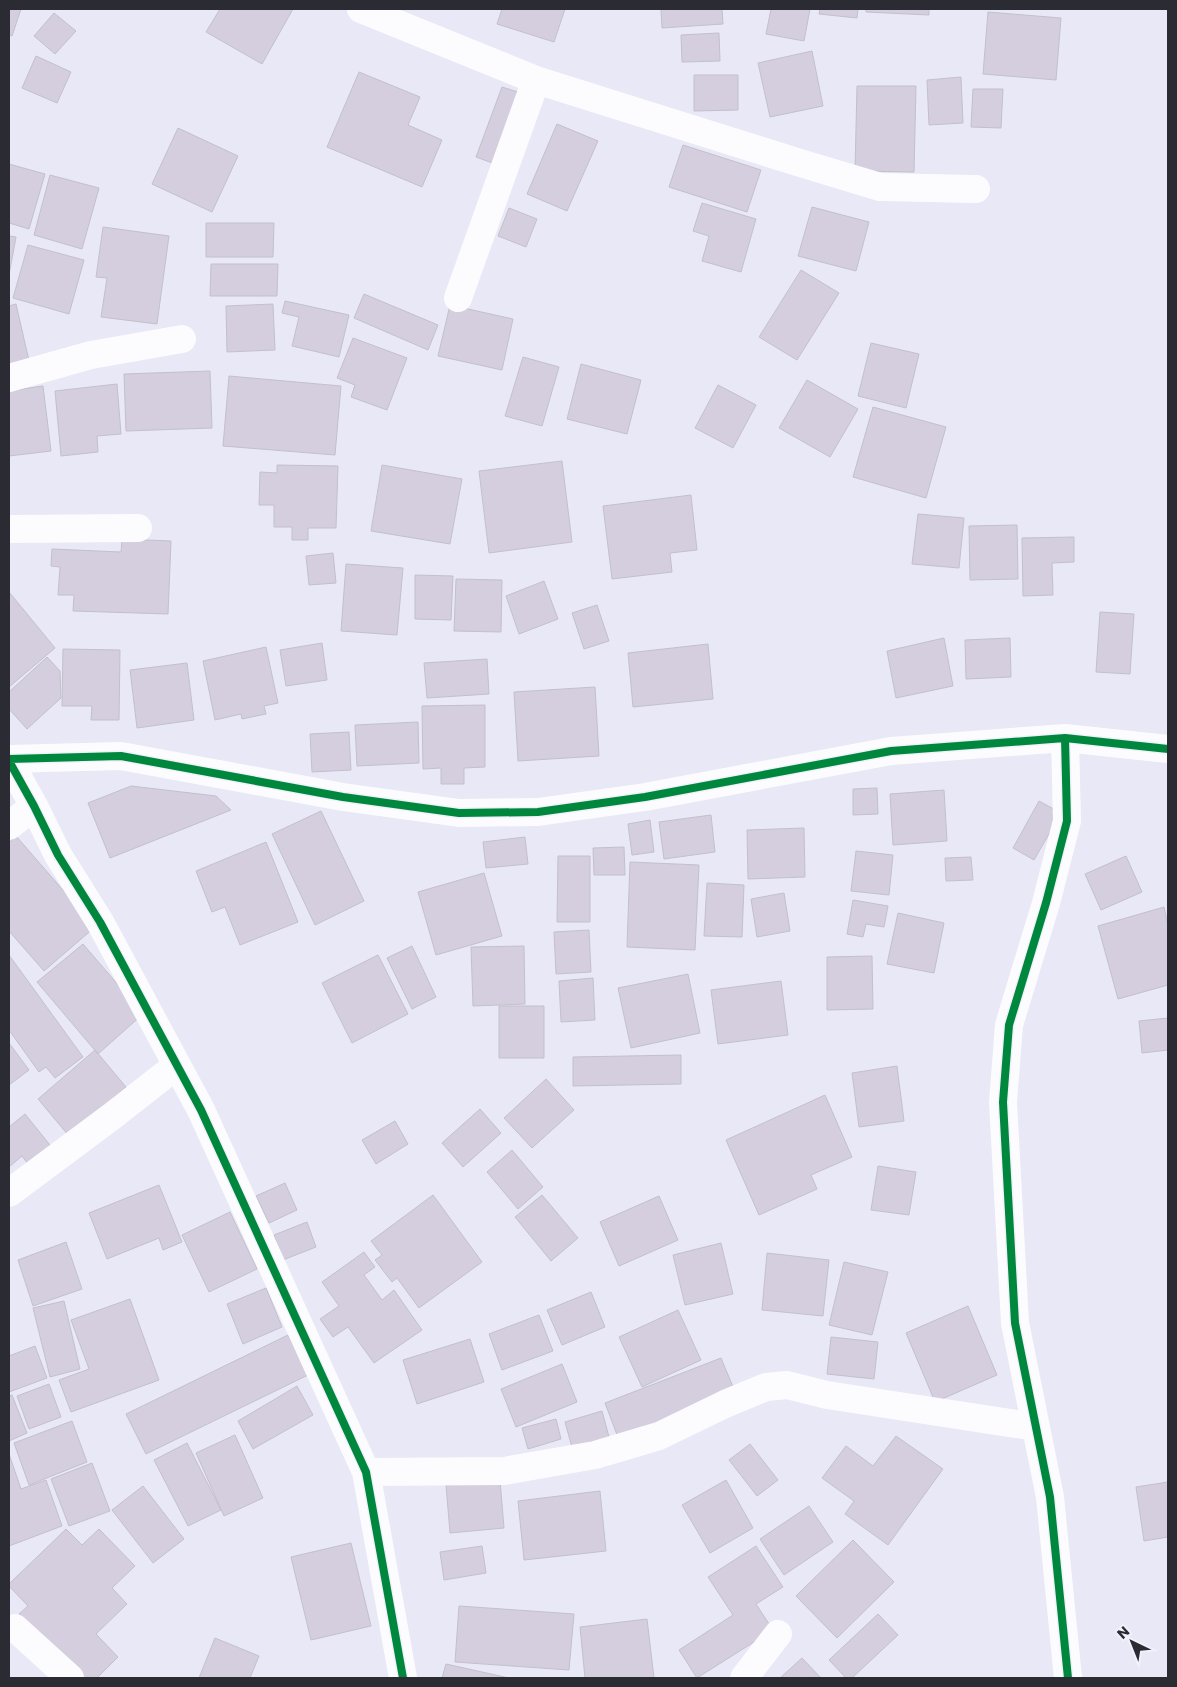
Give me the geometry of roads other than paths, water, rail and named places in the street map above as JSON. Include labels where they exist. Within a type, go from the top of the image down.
[{"type":"street","points":[[361,9],[536,80],[880,187],[976,189]]},
{"type":"street","points":[[458,298],[536,80]]},
{"type":"street","points":[[9,378],[91,355],[182,338]]},
{"type":"street","points":[[9,529],[138,528]]},
{"type":"street","points":[[1065,738],[1067,821],[1046,903],[1009,1024],[1003,1102],[1015,1323],[1050,1497],[1068,1678]]},
{"type":"street","points":[[403,1678],[366,1472],[201,1110],[100,922],[58,855],[9,760],[121,756],[353,799],[460,813],[538,812],[645,797],[891,752],[1065,738],[1168,749]]},
{"type":"street","points":[[9,826],[34,806]]},
{"type":"street","points":[[9,1193],[111,1118],[176,1066]]},
{"type":"street","points":[[366,1472],[504,1471],[595,1455],[659,1436],[725,1404],[766,1387],[787,1385],[827,1395],[1036,1427]]},
{"type":"street","points":[[15,1628],[70,1678]]},
{"type":"street","points":[[744,1678],[778,1634]]}]
